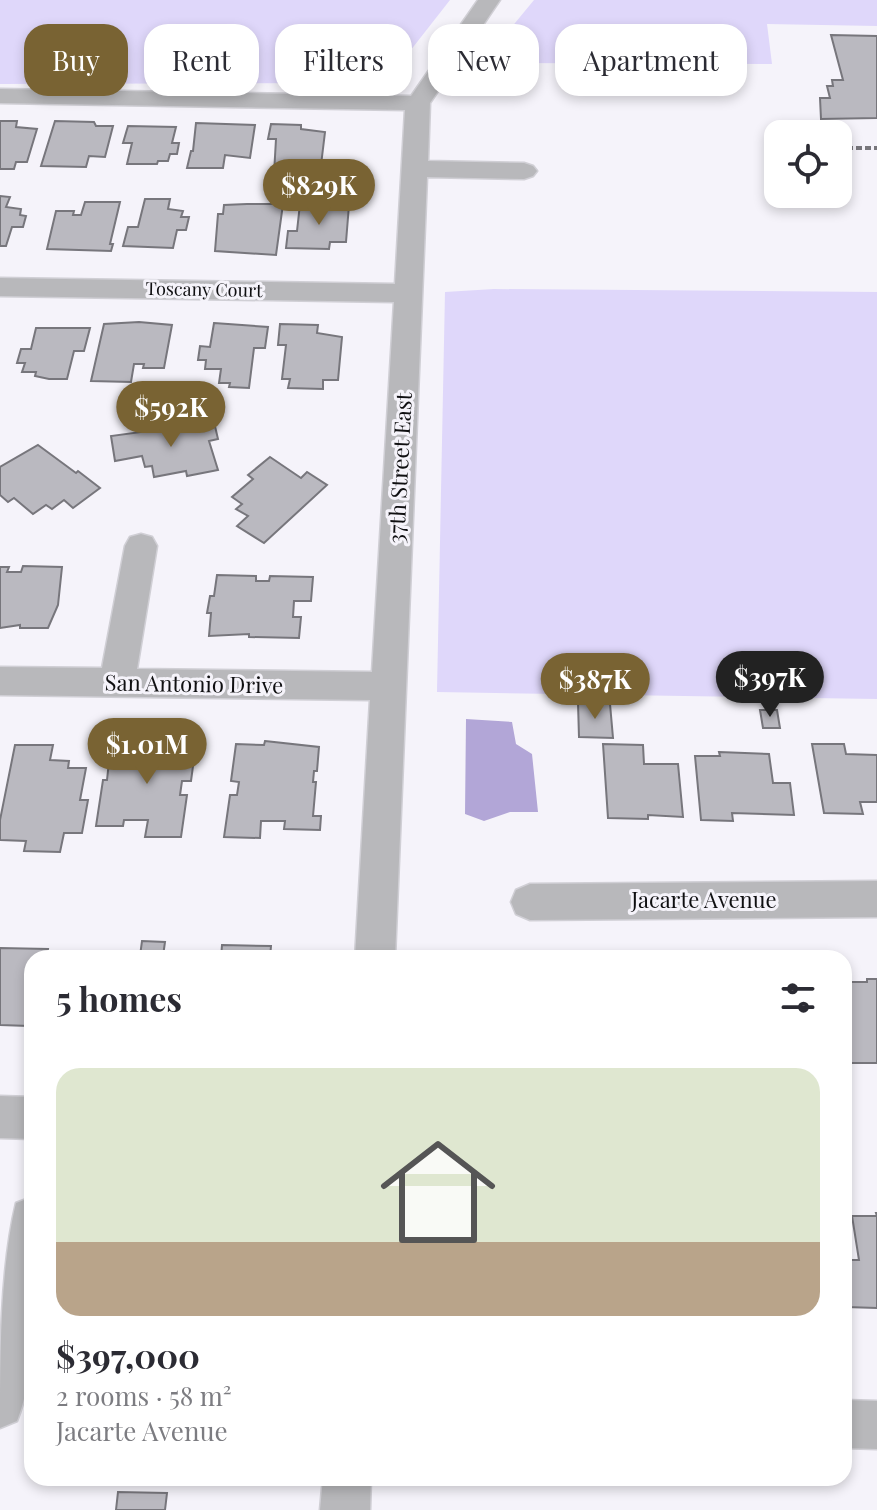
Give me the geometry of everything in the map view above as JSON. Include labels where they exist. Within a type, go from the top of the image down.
[{"type":"street","points":[[0,96],[418,103],[489,0]]},
{"type":"street","name":"37th Street East","points":[[375,950],[418,103]]},
{"type":"street","points":[[416,169],[524,171]]},
{"type":"street","name":"Toscany Court","points":[[0,287],[409,293]]},
{"type":"street","points":[[117,683],[141,546]]},
{"type":"street","name":"San Antonio Drive","points":[[0,681],[389,686]]},
{"type":"street","name":"Jacarte Avenue","points":[[530,902],[877,899]]},
{"type":"street","points":[[0,1117],[24,1118]]},
{"type":"street","points":[[0,1404],[24,1265]]},
{"type":"street","points":[[852,1424],[877,1425]]},
{"type":"street","points":[[345,1510],[346,1486]]},
{"type":"path","points":[[852,148],[877,148]]},
{"type":"shaded area","points":[[0,0],[450,0],[428,24],[412,49],[412,24],[275,24],[275,83],[259,83],[259,24],[144,24],[144,84],[128,84],[128,24],[24,24],[24,84],[0,84]]},
{"type":"shaded area","points":[[534,0],[877,0],[877,26],[767,24],[772,64],[747,64],[747,24],[555,24],[555,63],[539,63],[539,24],[514,24]]},
{"type":"shaded area","points":[[494,289],[877,292],[877,699],[437,692],[445,292]]},
{"type":"shaded area","points":[[466,719],[512,722],[516,744],[532,754],[538,812],[510,812],[484,821],[465,814]]},
{"type":"building","points":[[831,35],[877,36],[877,118],[821,119],[820,98],[830,98],[827,86],[833,86],[832,80],[843,80]]},
{"type":"building","points":[[0,121],[17,121],[16,127],[37,129],[27,162],[16,162],[14,169],[0,169]]},
{"type":"building","points":[[55,121],[113,126],[105,157],[89,156],[86,167],[41,166]]},
{"type":"building","points":[[196,123],[255,125],[250,158],[225,155],[223,168],[187,168],[193,151]]},
{"type":"building","points":[[271,124],[301,125],[301,129],[325,132],[321,165],[307,165],[306,174],[274,174],[276,139],[268,139]]},
{"type":"building","points":[[128,126],[176,127],[172,143],[179,143],[177,154],[170,154],[168,161],[158,161],[157,164],[127,164],[132,143],[123,143]]},
{"type":"building","points":[[0,196],[10,197],[6,207],[21,209],[20,215],[26,216],[23,227],[12,227],[6,246],[0,246]]},
{"type":"building","points":[[145,199],[170,199],[168,209],[183,211],[181,217],[189,217],[186,230],[177,230],[173,248],[123,246],[128,227],[138,227]]},
{"type":"building","points":[[85,202],[120,202],[111,251],[47,249],[56,211],[74,211],[73,215],[81,215]]},
{"type":"building","points":[[283,204],[276,255],[215,251],[218,214],[223,214],[224,205]]},
{"type":"building","points":[[300,204],[349,205],[346,242],[330,242],[329,249],[286,248],[288,231],[297,231]]},
{"type":"building","points":[[139,322],[172,325],[164,368],[143,368],[144,364],[134,364],[131,382],[91,381],[104,324]]},
{"type":"building","points":[[214,323],[268,327],[265,348],[254,348],[249,388],[219,383],[221,369],[205,369],[206,360],[198,360],[200,346],[210,347]]},
{"type":"building","points":[[280,324],[318,325],[317,333],[342,337],[338,380],[323,380],[323,389],[288,388],[290,379],[282,379],[286,345],[278,345]]},
{"type":"building","points":[[36,328],[90,328],[84,351],[74,351],[67,379],[49,379],[35,376],[36,372],[22,372],[25,363],[17,363],[21,349],[31,349]]},
{"type":"building","points":[[214,422],[218,439],[209,441],[218,470],[187,476],[186,471],[154,477],[152,466],[145,467],[142,456],[115,461],[111,436]]},
{"type":"building","points":[[38,445],[100,488],[73,508],[64,500],[52,509],[46,505],[33,514],[14,498],[8,502],[0,495],[0,467]]},
{"type":"building","points":[[270,457],[301,478],[307,472],[327,485],[264,543],[237,526],[248,516],[236,509],[242,504],[232,497],[253,479],[248,475]]},
{"type":"building","points":[[23,566],[62,567],[58,605],[48,628],[20,628],[20,625],[0,628],[0,567],[9,567],[7,572],[21,572]]},
{"type":"building","points":[[217,575],[256,576],[256,581],[269,581],[270,576],[313,577],[311,601],[294,601],[293,617],[301,617],[299,638],[249,637],[249,634],[209,636],[211,613],[207,613],[210,596],[214,596]]},
{"type":"building","points":[[578,703],[610,704],[613,738],[579,737]]},
{"type":"building","points":[[760,710],[777,710],[780,728],[763,728]]},
{"type":"building","points":[[145,739],[196,744],[191,781],[182,781],[180,795],[187,795],[181,837],[145,837],[148,820],[124,820],[123,826],[96,826],[103,780],[107,780],[111,743],[144,742]]},
{"type":"building","points":[[265,741],[319,747],[313,782],[316,782],[313,816],[321,816],[320,830],[284,829],[285,821],[261,821],[260,838],[224,837],[230,795],[237,795],[239,782],[231,781],[236,744],[264,745]]},
{"type":"building","points":[[603,744],[643,745],[644,764],[678,764],[683,817],[648,815],[648,819],[608,818]]},
{"type":"building","points":[[812,744],[844,744],[846,754],[877,755],[877,802],[860,802],[863,814],[824,813]]},
{"type":"building","points":[[15,745],[53,745],[50,760],[69,761],[68,768],[86,768],[80,800],[88,800],[82,833],[64,833],[60,852],[24,851],[26,841],[0,840],[0,820]]},
{"type":"building","points":[[719,752],[769,754],[773,783],[790,783],[794,815],[732,813],[733,821],[701,820],[695,756],[720,756]]},
{"type":"building","points":[[142,941],[165,942],[164,950],[141,950]]},
{"type":"building","points":[[222,945],[271,946],[271,950],[222,950]]},
{"type":"building","points":[[0,948],[48,949],[24,950],[24,1026],[0,1025]]},
{"type":"building","points":[[867,979],[877,979],[877,1063],[852,1063],[852,982],[867,982]]},
{"type":"building","points":[[852,1216],[877,1216],[877,1308],[852,1307],[852,1260],[859,1260]]},
{"type":"building","points":[[118,1492],[167,1493],[165,1510],[116,1510]]}]
